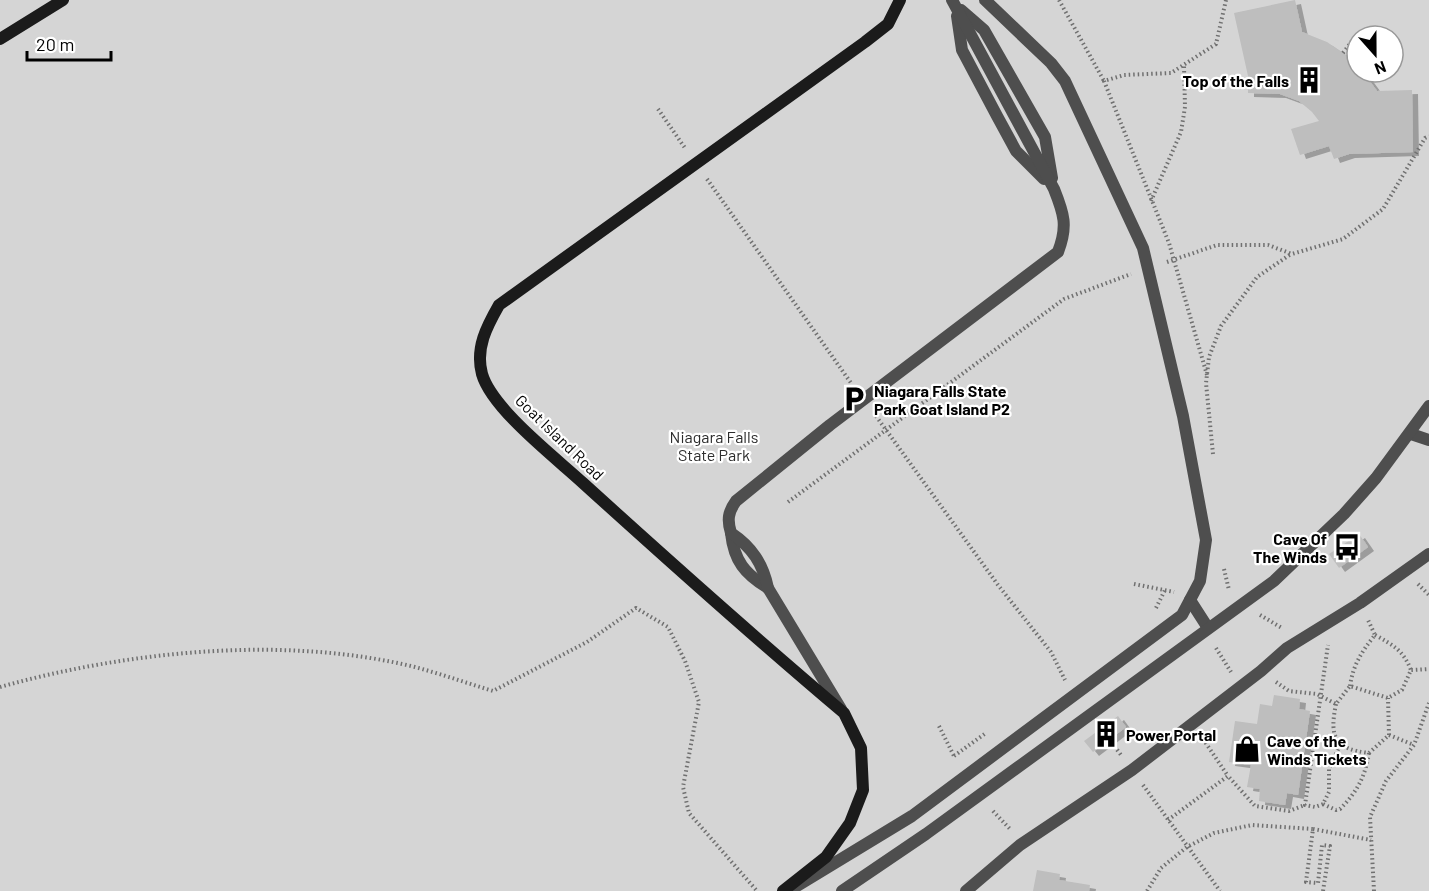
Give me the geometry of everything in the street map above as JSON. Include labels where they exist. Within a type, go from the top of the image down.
[{"type":"street","points":[[0,39],[63,0]]},
{"type":"street","name":"Goat Island Road","points":[[783,891],[826,857],[850,823],[863,790],[861,748],[844,712],[650,543],[514,420],[482,375],[480,355],[485,329],[499,305],[888,24],[900,0]]},
{"type":"street","points":[[788,891],[912,816],[1182,615],[1200,581],[1206,540],[1183,416],[1143,248],[1065,81],[1051,63],[985,0]]},
{"type":"street","points":[[844,712],[768,588],[764,569],[746,543],[731,534],[728,524],[729,510],[736,501],[830,425],[1058,252],[1065,233],[1063,210],[1054,189],[954,3]]},
{"type":"street","points":[[842,891],[926,834],[1274,581],[1333,527],[1411,434],[1429,406]]},
{"type":"street","points":[[1411,434],[1429,440]]},
{"type":"street","points":[[966,891],[1030,838],[1132,770],[1293,644],[1360,603],[1429,554]]},
{"type":"street","points":[[1190,600],[1208,628]]},
{"type":"path","points":[[1059,0],[1104,81],[1174,259],[1207,375]]},
{"type":"path","points":[[1104,81],[1124,75],[1171,73],[1216,44],[1226,0]]},
{"type":"path","points":[[1151,201],[1181,132],[1185,108],[1184,65]]},
{"type":"path","points":[[658,109],[695,162]]},
{"type":"path","points":[[1214,464],[1207,375],[1209,357],[1221,326],[1257,277],[1292,254],[1343,239],[1383,208],[1401,174],[1425,138],[1429,136]]},
{"type":"path","points":[[721,199],[858,392]]},
{"type":"path","points":[[789,502],[1064,299],[1217,245],[1268,246],[1292,254]]},
{"type":"path","points":[[876,417],[998,585],[1051,652],[1069,686]]},
{"type":"path","points":[[1224,568],[1229,591],[1248,610],[1280,625],[1293,644]]},
{"type":"path","points":[[1350,686],[1388,698],[1402,690],[1411,670],[1405,654],[1375,635],[1360,603]]},
{"type":"path","points":[[0,687],[40,676],[124,660],[205,651],[319,652],[414,667],[493,691],[587,642],[636,608],[668,627],[685,661],[699,702],[683,787],[689,813],[757,891]]},
{"type":"path","points":[[1305,805],[1331,621]]},
{"type":"path","points":[[1369,753],[1344,749],[1340,745],[1334,717],[1336,704],[1350,686],[1352,670],[1360,654],[1375,635]]},
{"type":"path","points":[[1411,670],[1429,670]]},
{"type":"path","points":[[1271,678],[1289,691],[1321,696],[1336,704]]},
{"type":"path","points":[[1323,804],[1336,810],[1351,799],[1365,775],[1369,753],[1389,735],[1388,698]]},
{"type":"path","points":[[1374,891],[1370,817],[1386,781],[1414,745],[1429,703]]},
{"type":"path","points":[[1193,723],[1228,776],[1255,806],[1289,811],[1305,805],[1315,807],[1323,804],[1329,792],[1329,769],[1340,745]]},
{"type":"path","points":[[939,726],[959,765]]},
{"type":"path","points":[[1389,735],[1414,745]]},
{"type":"path","points":[[1109,739],[1220,891]]},
{"type":"path","points":[[1168,820],[1228,776]]},
{"type":"path","points":[[988,806],[1011,830],[1030,838]]},
{"type":"path","points":[[1147,891],[1161,868],[1187,847],[1214,833],[1252,825],[1313,829],[1371,840]]},
{"type":"path","points":[[1313,829],[1306,882],[1318,883],[1322,845],[1330,846],[1323,891]]},
{"type":"green space","name":"Niagara Falls State Park","points":[[0,0],[1429,0],[1429,891],[0,891]]},
{"type":"building","name":"Top of the Falls","points":[[1295,0],[1302,32],[1327,42],[1345,55],[1345,84],[1372,84],[1377,91],[1412,90],[1413,152],[1349,154],[1334,159],[1329,146],[1300,155],[1291,129],[1319,121],[1299,101],[1280,94],[1248,93],[1248,76],[1234,13]]},
{"type":"building","points":[[1359,534],[1368,547],[1339,568],[1329,554]]},
{"type":"building","points":[[1274,695],[1300,699],[1299,709],[1310,711],[1298,795],[1287,793],[1285,805],[1259,801],[1260,789],[1247,787],[1251,765],[1229,762],[1235,721],[1257,724],[1260,704],[1272,706]]},
{"type":"building","name":"Power Portal","points":[[1118,716],[1126,727],[1093,752],[1084,741]]},
{"type":"building","points":[[1037,870],[1060,874],[1059,880],[1090,885],[1089,891],[1033,891]]},
{"type":"place","name":"Top of the Falls","points":[[1309,80]]},
{"type":"place","name":"Niagara Falls State Park Goat Island P2","points":[[854,399]]},
{"type":"place","name":"Cave Of The Winds","points":[[1347,547]]},
{"type":"place","name":"Power Portal","points":[[1106,734]]},
{"type":"place","name":"Cave of the Winds Tickets","points":[[1247,749]]}]
